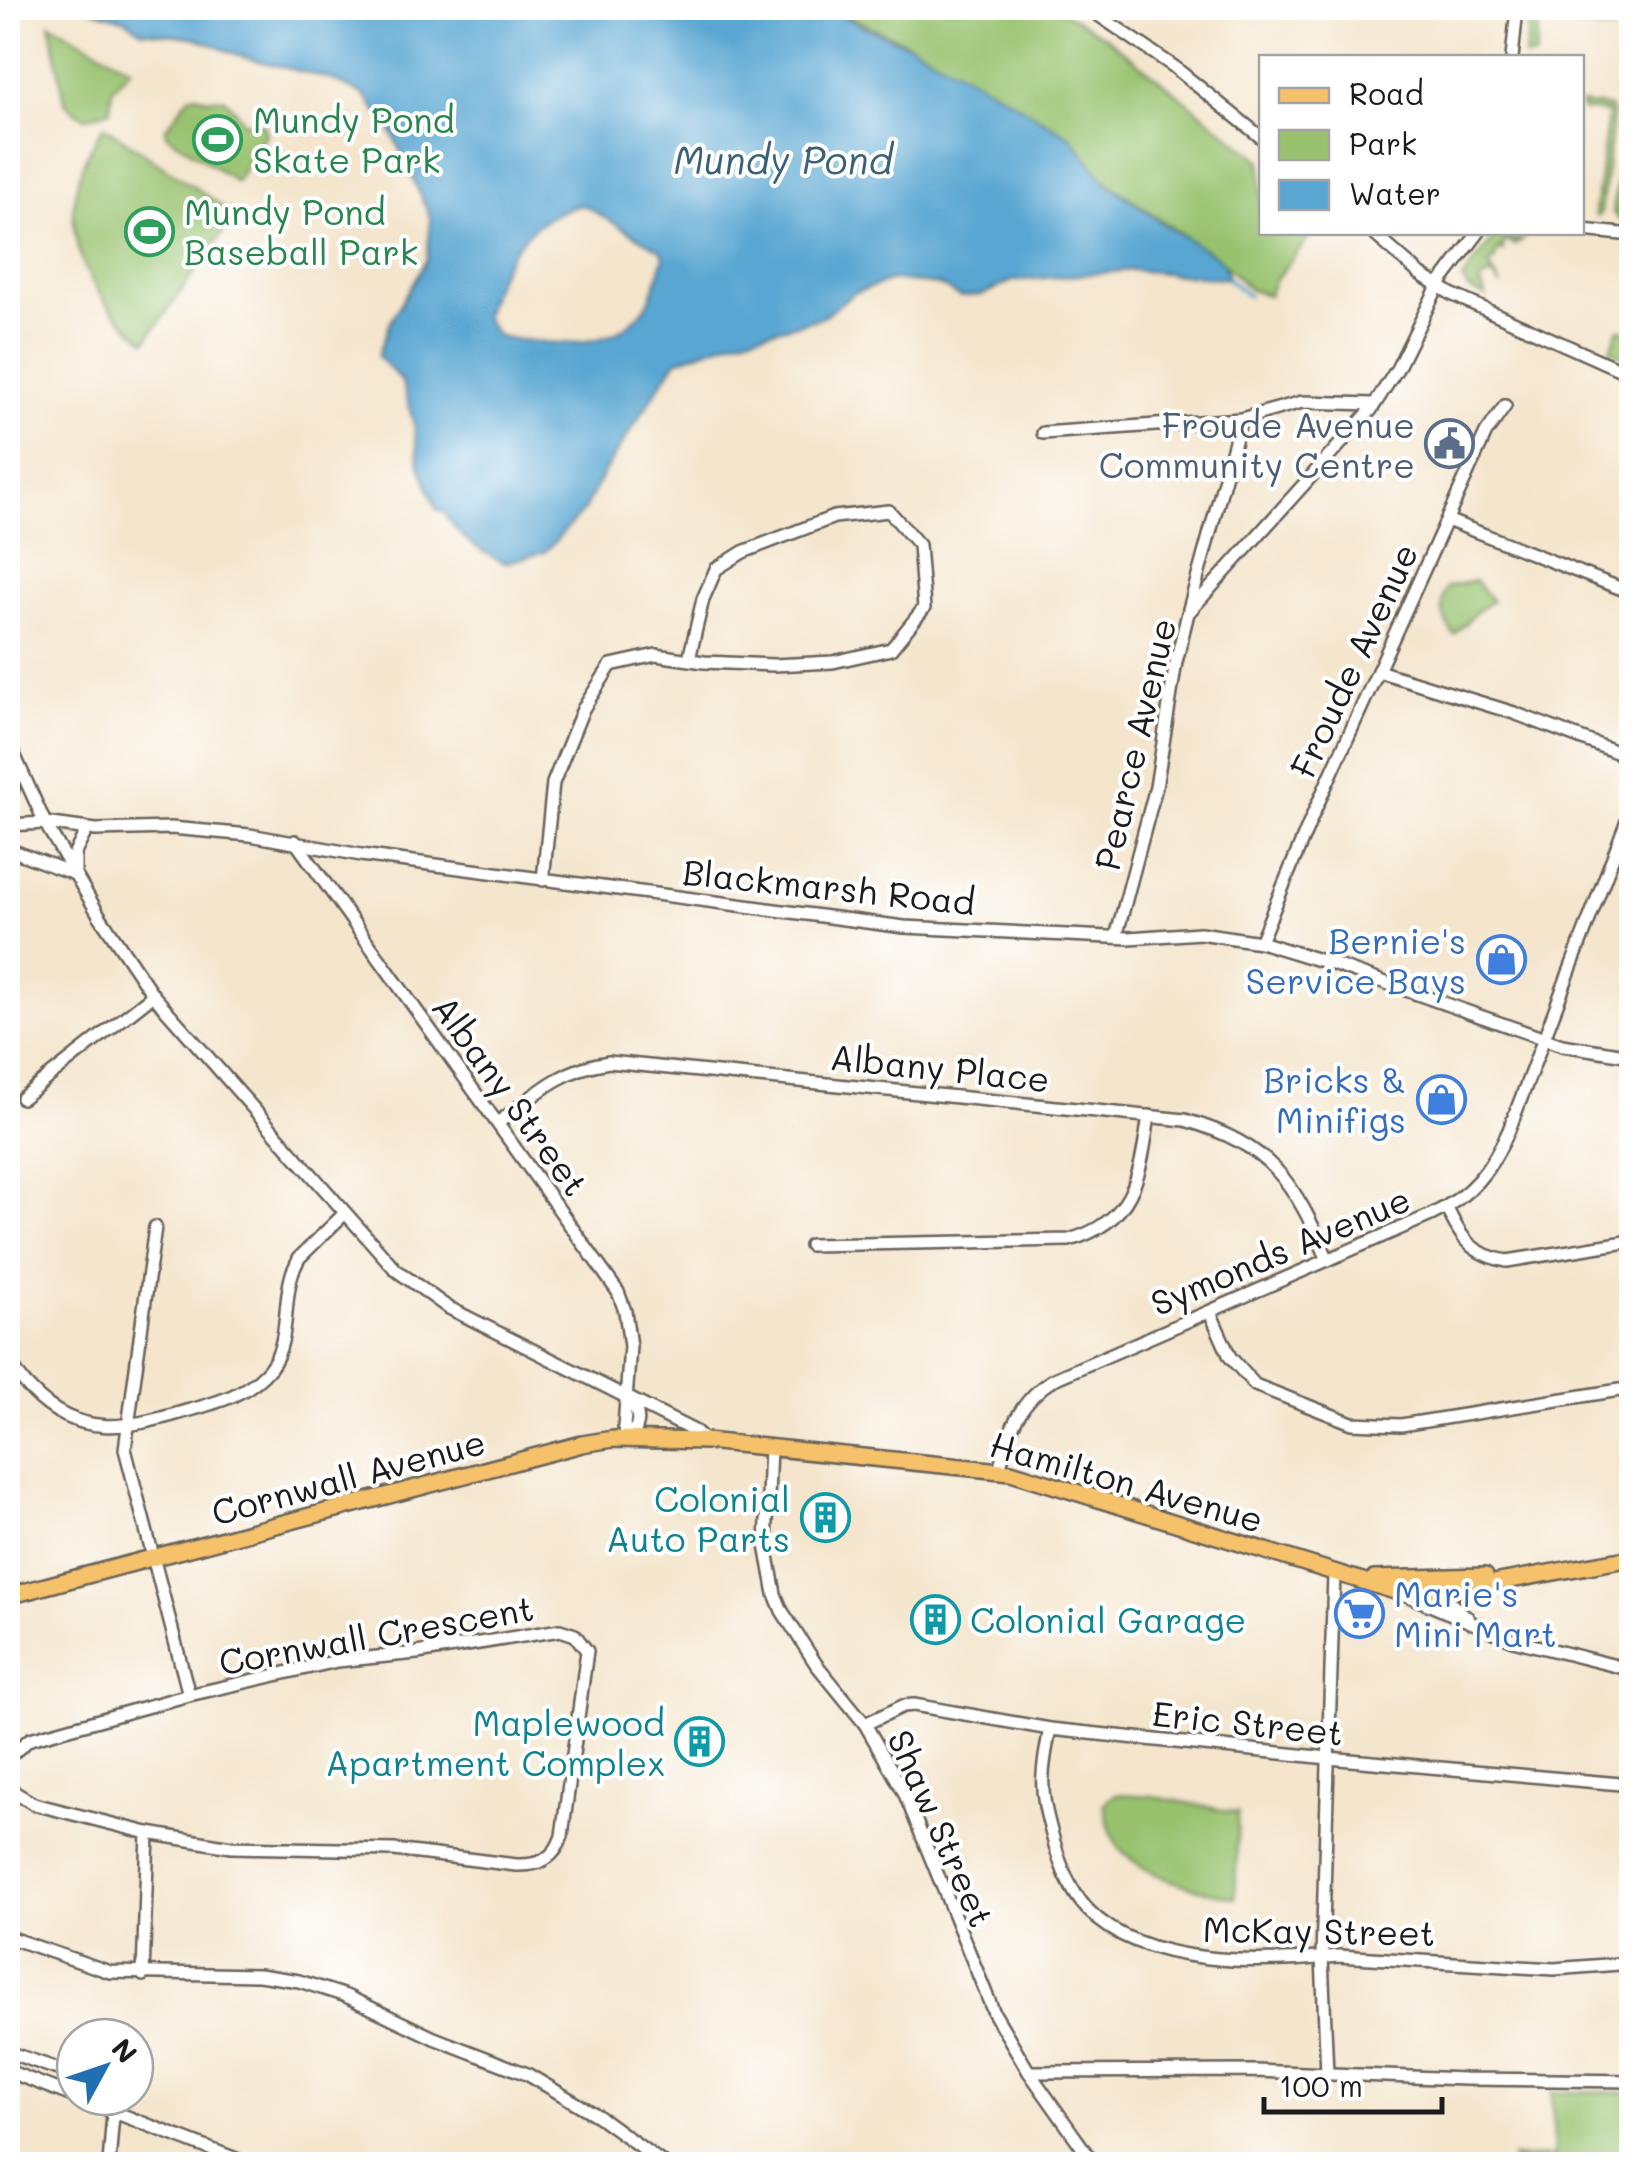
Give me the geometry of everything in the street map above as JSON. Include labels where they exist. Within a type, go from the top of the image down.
[{"type":"main road","name":"Cornwall Avenue","points":[[8,1596],[582,1444],[632,1438],[706,1442]]},
{"type":"main road","name":"Hamilton Avenue","points":[[706,1442],[999,1470],[1398,1592]]},
{"type":"main road","points":[[1398,1592],[1438,1593],[1632,1558]]},
{"type":"main road","name":"Hamilton Avenue","points":[[1342,1576],[1423,1580]]},
{"type":"main road","points":[[1423,1580],[1531,1576]]},
{"type":"street","points":[[1088,8],[1173,66],[1259,136]]},
{"type":"street","points":[[1512,55],[1517,8]]},
{"type":"street","points":[[1584,230],[1632,235]]},
{"type":"street","points":[[1376,235],[1438,286],[1497,317],[1632,375]]},
{"type":"street","name":"Pearce Avenue","points":[[1116,938],[1156,787],[1188,613],[1374,404],[1397,369],[1438,286],[1477,235]]},
{"type":"street","points":[[1042,434],[1241,419],[1302,402],[1374,404]]},
{"type":"street","name":"Froude Avenue","points":[[1260,942],[1486,433],[1505,406]]},
{"type":"street","points":[[1188,613],[1241,419]]},
{"type":"street","points":[[543,880],[553,783],[583,709],[611,665],[656,654],[689,660],[774,665],[833,662],[891,649],[924,608],[919,545],[889,512],[834,517],[743,552],[716,569],[703,600],[689,660]]},
{"type":"street","points":[[1447,520],[1632,593]]},
{"type":"street","points":[[1378,671],[1514,713],[1632,758]]},
{"type":"street","points":[[8,742],[13,789],[8,806]]},
{"type":"street","points":[[8,742],[45,823],[153,995],[396,1270],[421,1291],[696,1432],[706,1442]]},
{"type":"street","name":"Symonds Avenue","points":[[999,1470],[1018,1413],[1041,1386],[1447,1208],[1470,1192],[1496,1159],[1632,806]]},
{"type":"street","name":"Blackmarsh Road","points":[[8,825],[172,828],[295,841],[361,855],[904,927],[1116,938],[1200,934],[1260,942],[1544,1038],[1585,1050],[1632,1056]]},
{"type":"street","points":[[76,876],[75,853],[87,828]]},
{"type":"street","name":"Albany Street","points":[[295,841],[618,1292],[629,1330],[624,1426],[632,1438]]},
{"type":"street","points":[[8,849],[64,868],[76,876]]},
{"type":"street","points":[[22,1098],[153,995]]},
{"type":"street","name":"Albany Place","points":[[498,1123],[579,1066],[609,1062],[1149,1116],[1211,1127],[1269,1162],[1287,1178],[1300,1198],[1328,1260]]},
{"type":"street","points":[[810,1245],[1069,1240],[1095,1233],[1114,1219],[1141,1171],[1149,1116]]},
{"type":"street","points":[[1447,1208],[1463,1240],[1487,1258],[1507,1261],[1632,1241]]},
{"type":"street","points":[[8,1314],[12,1364],[37,1396],[57,1411],[90,1426],[127,1425],[224,1401],[262,1377],[279,1354],[288,1282],[299,1258],[344,1214]]},
{"type":"street","points":[[155,1227],[125,1449],[189,1695]]},
{"type":"street","points":[[1210,1312],[1230,1358],[1254,1385],[1352,1423],[1401,1425],[1632,1388]]},
{"type":"street","name":"Shaw Street","points":[[770,1448],[766,1545],[775,1594],[816,1664],[865,1724],[904,1792],[994,2013],[1029,2072],[1094,2164]]},
{"type":"street","points":[[1327,2072],[1322,1957],[1328,1758],[1342,1576]]},
{"type":"street","name":"Hamilton Avenue","points":[[1423,1580],[1479,1627]]},
{"type":"street","points":[[1464,1614],[1463,1600],[1470,1587]]},
{"type":"street","name":"Hamilton Avenue","points":[[1398,1592],[1513,1640],[1631,1670]]},
{"type":"street","name":"Cornwall Crescent","points":[[8,1757],[30,1739],[189,1695],[337,1661],[417,1653],[560,1630],[575,1635],[587,1651],[562,1836],[554,1853],[542,1862],[516,1866],[394,1850],[231,1847],[148,1833],[34,1804],[14,1792],[8,1782]]},
{"type":"street","name":"Eric Street","points":[[865,1724],[903,1706],[914,1705],[1050,1729],[1632,1784]]},
{"type":"street","name":"McKay Street","points":[[1050,1729],[1042,1778],[1044,1806],[1070,1885],[1092,1914],[1131,1938],[1196,1958],[1322,1957],[1554,1969],[1632,1963]]},
{"type":"street","points":[[143,1975],[148,1833]]},
{"type":"street","points":[[8,1938],[110,1972],[259,1974],[299,1981],[346,1996],[434,2038],[526,2074],[598,2116],[664,2164]]},
{"type":"street","points":[[8,2052],[55,2068]]},
{"type":"street","points":[[8,2071],[55,2087]]},
{"type":"street","points":[[1029,2072],[1327,2072],[1465,2080],[1632,2081]]},
{"type":"street","points":[[109,2164],[113,2117]]},
{"type":"street","points":[[124,2117],[249,2164]]},
{"type":"green space","points":[[831,8],[1056,8],[1107,38],[1259,158],[1259,235],[1311,235],[1275,280],[1268,295],[1250,290],[1224,264],[909,44]]},
{"type":"green space","points":[[1531,8],[1542,8],[1550,15],[1611,24],[1611,30],[1539,21],[1535,55],[1525,55]]},
{"type":"green space","points":[[50,23],[131,68],[112,89],[110,110],[85,118],[65,103]]},
{"type":"green space","name":"Mundy Pond Skate Park","points":[[196,94],[207,99],[225,98],[244,122],[263,124],[266,134],[236,182],[166,134],[166,127],[183,104]]},
{"type":"green space","points":[[1584,104],[1610,108],[1613,115],[1601,212],[1597,217],[1595,213],[1608,113],[1584,110]]},
{"type":"green space","points":[[1631,107],[1631,220],[1619,219],[1613,212]]},
{"type":"green space","name":"Mundy Pond Baseball Park","points":[[104,126],[235,215],[146,341],[100,295],[77,242],[77,185]]},
{"type":"green space","points":[[1494,237],[1523,240],[1514,245],[1506,240],[1501,248],[1505,251],[1498,250],[1489,265],[1501,286],[1492,275],[1480,281],[1486,297],[1468,289],[1462,279]]},
{"type":"green space","points":[[1619,329],[1631,333],[1631,360],[1610,350]]},
{"type":"green space","points":[[1475,581],[1492,601],[1454,635],[1443,612],[1444,594],[1447,587]]},
{"type":"green space","points":[[1116,1794],[1152,1796],[1238,1813],[1235,1898],[1169,1880],[1137,1864],[1110,1828],[1104,1803]]},
{"type":"green space","points":[[1552,2092],[1631,2092],[1631,2164],[1513,2164],[1512,2158],[1554,2156]]},
{"type":"water","name":"Mundy Pond","points":[[87,8],[824,8],[909,44],[1071,137],[1105,181],[1166,226],[1213,254],[1224,264],[1228,279],[1133,270],[1012,281],[982,295],[960,297],[939,285],[892,280],[854,293],[821,318],[733,340],[676,361],[584,510],[545,552],[504,563],[469,542],[444,512],[437,510],[419,464],[414,424],[402,382],[378,356],[390,322],[427,259],[431,219],[390,128],[363,94],[330,79],[243,57],[196,38],[142,31],[126,20]],"holes":[[[583,205],[662,251],[664,258],[647,304],[630,323],[613,333],[576,342],[535,341],[497,336],[484,317],[506,261],[517,246],[545,220],[562,211]]]},
{"type":"waterway","points":[[1228,279],[1248,296]]},
{"type":"place","name":"Mundy Pond Skate Park","points":[[218,139]]},
{"type":"place","name":"Mundy Pond Baseball Park","points":[[149,231]]},
{"type":"place","name":"Froude Avenue Community Centre","points":[[1450,444]]},
{"type":"place","name":"Bernie's Service Bays","points":[[1501,960]]},
{"type":"place","name":"Bricks & Minifigs","points":[[1441,1099]]},
{"type":"place","name":"Colonial Auto Parts","points":[[825,1518]]},
{"type":"place","name":"Marie's Mini Mart","points":[[1359,1613]]},
{"type":"place","name":"Colonial Garage","points":[[935,1619]]},
{"type":"place","name":"Maplewood Apartment Complex","points":[[700,1742]]}]
